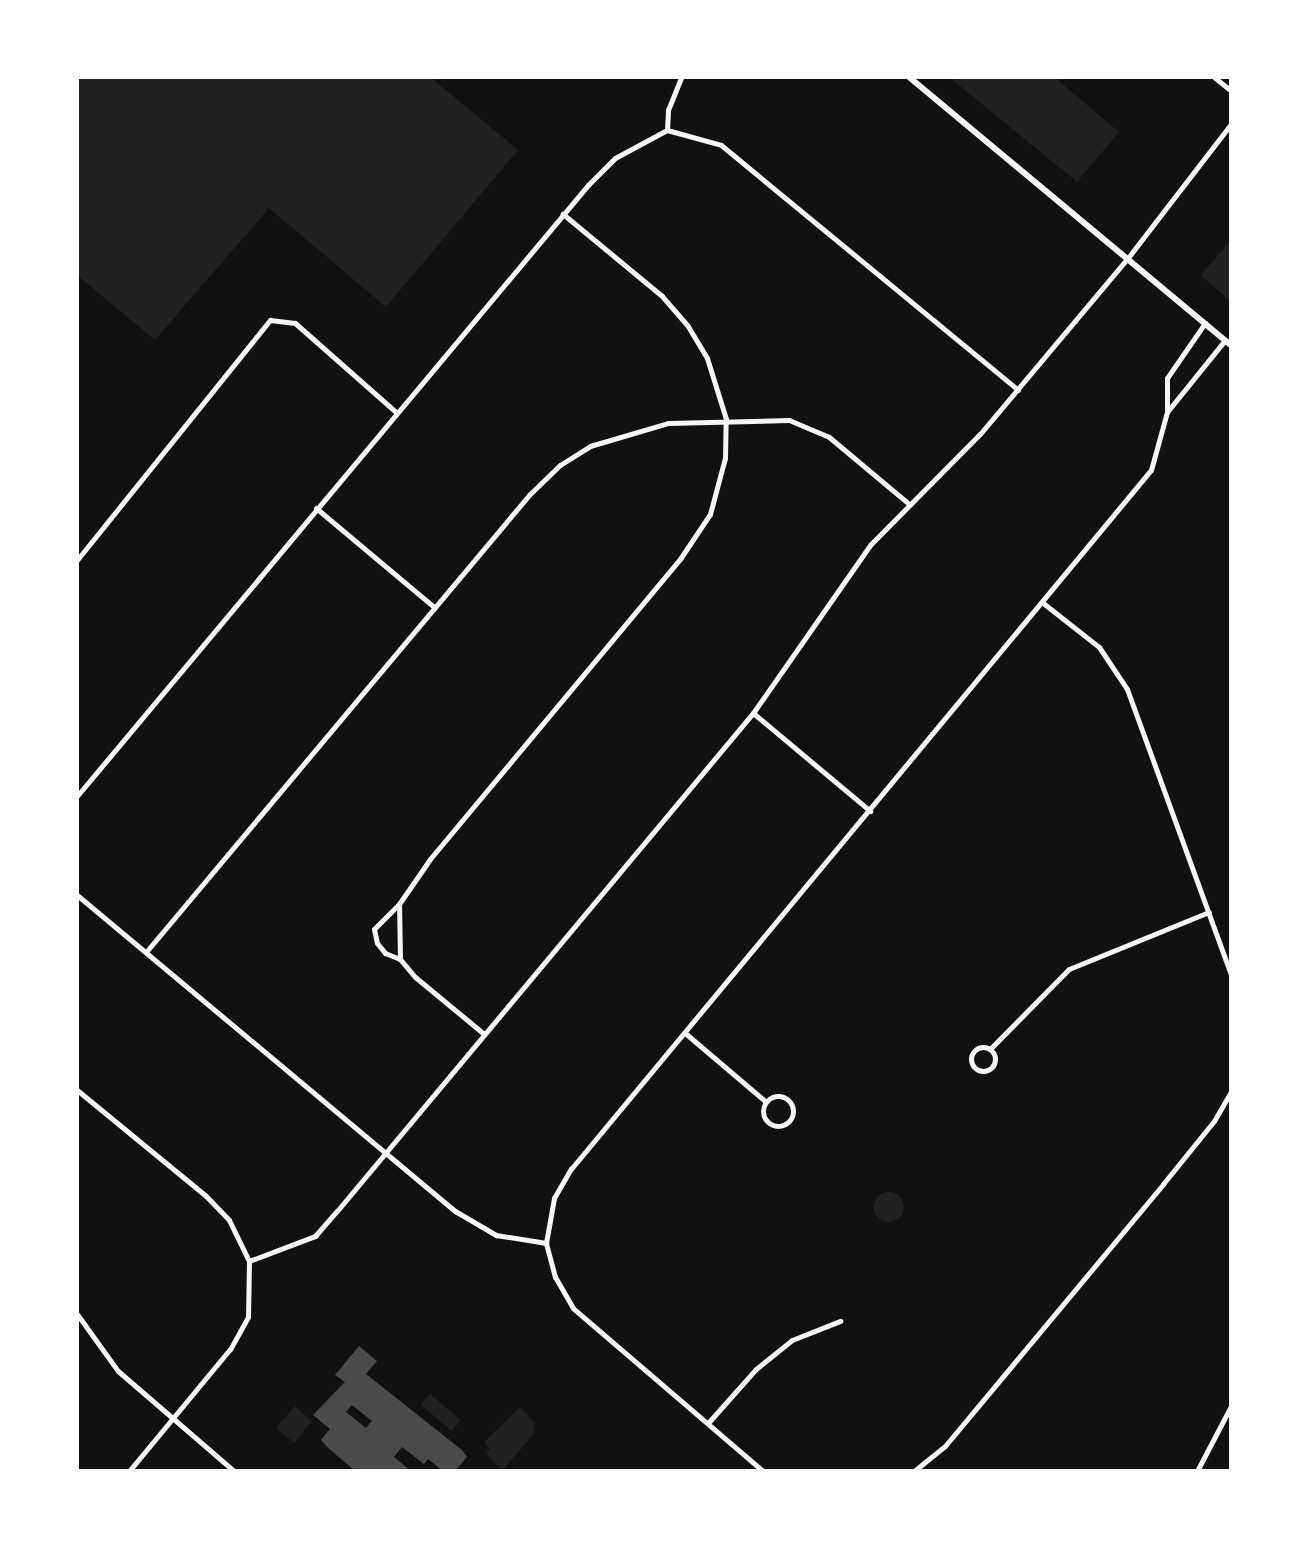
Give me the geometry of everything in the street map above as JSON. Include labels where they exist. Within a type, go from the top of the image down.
[{"type":"street","points":[[667,130],[668,110],[681,77]]},
{"type":"street","points":[[909,77],[1231,345]]},
{"type":"street","points":[[1214,77],[1231,91]]},
{"type":"street","points":[[249,1261],[315,1236],[753,713],[871,544],[908,503],[980,434],[1018,390],[1127,259],[1230,128]]},
{"type":"street","points":[[77,796],[563,214],[615,159],[667,130],[721,145],[1018,390]]},
{"type":"street","points":[[484,1034],[415,977],[400,959],[385,953],[377,943],[374,929],[399,904],[430,859],[680,559],[710,514],[725,458],[726,419],[707,358],[688,326],[662,296],[563,214]]},
{"type":"street","points":[[77,561],[270,320],[295,323],[396,412]]},
{"type":"street","points":[[763,1471],[573,1308],[555,1277],[546,1243],[552,1205],[566,1176],[1151,470],[1167,412],[1167,378],[1205,324]]},
{"type":"street","points":[[1167,412],[1225,340]]},
{"type":"street","points":[[146,952],[529,495],[560,465],[590,446],[668,422],[726,419],[789,421],[819,432],[908,503]]},
{"type":"street","points":[[316,508],[435,608]]},
{"type":"street","points":[[1043,603],[1099,647],[1127,689],[1231,975]]},
{"type":"street","points":[[753,713],[870,811]]},
{"type":"street","points":[[77,895],[480,1228],[520,1241],[546,1243]]},
{"type":"street","points":[[399,904],[400,959]]},
{"type":"street","points":[[990,1049],[1069,969],[1209,912]]},
{"type":"street","points":[[685,1033],[766,1102]]},
{"type":"street","points":[[981,1046],[990,1049],[995,1057],[992,1067],[984,1071],[975,1069],[970,1060],[973,1051],[981,1046]]},
{"type":"street","points":[[77,1090],[206,1196],[229,1220],[249,1261],[248,1317],[230,1349],[129,1471]]},
{"type":"street","points":[[914,1471],[954,1435],[1214,1121],[1231,1092]]},
{"type":"street","points":[[776,1097],[787,1100],[793,1110],[789,1121],[779,1126],[768,1123],[763,1113],[766,1102],[776,1097]]},
{"type":"street","points":[[77,1314],[118,1371],[234,1471]]},
{"type":"street","points":[[708,1423],[757,1369],[792,1340],[840,1321]]},
{"type":"street","points":[[1197,1471],[1231,1406]]},
{"type":"shaded area","points":[[77,77],[430,77],[518,150],[386,307],[269,208],[155,340],[77,275]]},
{"type":"shaded area","points":[[949,77],[1054,77],[1119,132],[1077,182]]},
{"type":"shaded area","points":[[1231,240],[1231,302],[1201,275]]},
{"type":"shaded area","points":[[889,1192],[899,1197],[904,1207],[899,1217],[889,1222],[879,1217],[874,1207],[879,1197]]},
{"type":"shaded area","points":[[430,1394],[461,1420],[452,1431],[421,1405]]},
{"type":"shaded area","points":[[295,1406],[312,1421],[294,1443],[276,1428]]},
{"type":"shaded area","points":[[520,1407],[534,1422],[533,1435],[502,1471],[486,1453],[490,1449],[484,1442]]},
{"type":"building","points":[[359,1346],[377,1361],[366,1374],[462,1450],[467,1457],[455,1471],[443,1471],[428,1459],[424,1464],[402,1447],[394,1457],[411,1471],[355,1471],[321,1440],[330,1429],[313,1415],[345,1382],[335,1375]],"holes":[[[352,1405],[372,1421],[366,1428],[346,1412]]]}]
